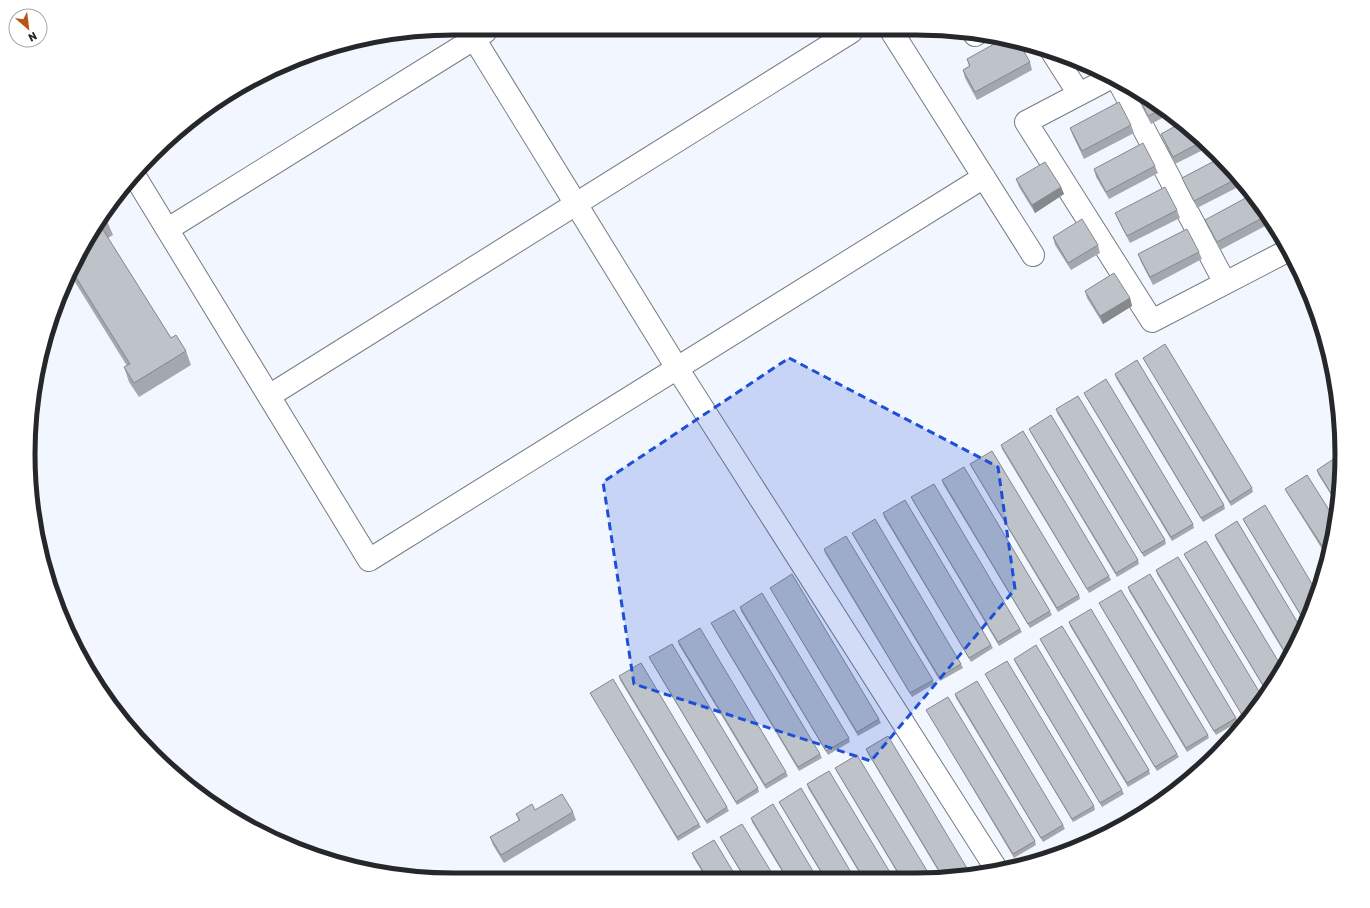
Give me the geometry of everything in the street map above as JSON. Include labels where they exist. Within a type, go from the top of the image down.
[{"type":"street","points":[[168,229],[474,35]]},
{"type":"street","points":[[477,35],[576,204],[677,368],[994,866]]},
{"type":"street","points":[[269,396],[846,35]]},
{"type":"street","points":[[894,35],[1033,255]]},
{"type":"street","points":[[1057,59],[1079,94]]},
{"type":"street","points":[[1106,80],[1026,122],[1152,321],[1283,253]]},
{"type":"street","points":[[1123,89],[1225,283]]},
{"type":"street","points":[[137,180],[369,560],[984,177]]},
{"type":"highlighted area","points":[[789,358],[998,467],[1015,589],[871,761],[634,684],[603,482]]},
{"type":"building","points":[[996,43],[1022,49],[1030,62],[975,92],[963,70],[970,66],[967,59]]},
{"type":"building","points":[[1140,100],[1157,112],[1148,116]]},
{"type":"building","points":[[1119,102],[1131,125],[1082,151],[1070,128]]},
{"type":"building","points":[[1176,126],[1197,144],[1173,157],[1161,134]]},
{"type":"building","points":[[1143,143],[1155,166],[1106,192],[1094,169]]},
{"type":"building","points":[[1215,161],[1233,181],[1194,201],[1182,178]]},
{"type":"building","points":[[1045,162],[1061,187],[1032,205],[1016,179]]},
{"type":"building","points":[[1165,187],[1177,210],[1127,236],[1115,213]]},
{"type":"building","points":[[1247,197],[1262,218],[1217,242],[1205,220]]},
{"type":"building","points":[[1082,219],[1098,245],[1068,263],[1053,237]]},
{"type":"building","points":[[102,228],[171,338],[176,335],[186,351],[134,383],[124,367],[130,364],[75,276],[91,244]]},
{"type":"building","points":[[1187,229],[1199,252],[1150,277],[1138,254]]},
{"type":"building","points":[[1114,273],[1130,298],[1100,316],[1085,291]]},
{"type":"building","points":[[1165,344],[1252,488],[1230,502],[1143,358]]},
{"type":"building","points":[[1137,360],[1224,505],[1201,518],[1115,374]]},
{"type":"building","points":[[1106,379],[1193,524],[1171,537],[1084,393]]},
{"type":"building","points":[[1078,396],[1165,540],[1142,553],[1056,409]]},
{"type":"building","points":[[1051,415],[1138,560],[1116,573],[1029,429]]},
{"type":"building","points":[[1023,431],[1109,576],[1087,589],[1001,445]]},
{"type":"building","points":[[992,451],[1079,595],[1057,608],[970,464]]},
{"type":"building","points":[[1335,458],[1332,496],[1317,470]]},
{"type":"building","points":[[964,467],[1050,611],[1028,624],[942,480]]},
{"type":"building","points":[[1307,475],[1331,512],[1324,549],[1285,489]]},
{"type":"building","points":[[934,484],[1020,629],[998,642],[911,497]]},
{"type":"building","points":[[905,500],[991,645],[969,658],[883,513]]},
{"type":"building","points":[[1265,505],[1314,587],[1302,617],[1243,519]]},
{"type":"building","points":[[875,519],[961,664],[939,677],[852,533]]},
{"type":"building","points":[[1237,521],[1299,624],[1285,652],[1215,535]]},
{"type":"building","points":[[846,536],[933,680],[910,693],[824,549]]},
{"type":"building","points":[[1206,541],[1279,663],[1264,687],[1184,554]]},
{"type":"building","points":[[1178,557],[1260,693],[1242,715],[1156,570]]},
{"type":"building","points":[[792,574],[879,719],[857,732],[770,588]]},
{"type":"building","points":[[1150,574],[1236,718],[1214,731],[1128,587]]},
{"type":"building","points":[[1121,590],[1208,735],[1186,748],[1099,603]]},
{"type":"building","points":[[762,593],[849,738],[826,751],[740,607]]},
{"type":"building","points":[[1091,609],[1177,754],[1155,767],[1069,622]]},
{"type":"building","points":[[734,610],[820,754],[798,767],[711,623]]},
{"type":"building","points":[[1062,626],[1149,770],[1127,783],[1040,639]]},
{"type":"building","points":[[700,628],[786,772],[765,785],[678,641]]},
{"type":"building","points":[[672,644],[758,788],[736,802],[649,657]]},
{"type":"building","points":[[1036,645],[1122,790],[1100,803],[1014,659]]},
{"type":"building","points":[[1007,661],[1094,806],[1072,819],[985,674]]},
{"type":"building","points":[[641,663],[727,807],[706,821],[619,676]]},
{"type":"building","points":[[613,679],[699,824],[677,837],[590,693]]},
{"type":"building","points":[[977,681],[1063,825],[1041,838],[955,694]]},
{"type":"building","points":[[948,697],[1035,841],[1013,854],[926,710]]},
{"type":"building","points":[[888,736],[968,869],[940,872],[866,749]]},
{"type":"building","points":[[857,755],[928,873],[898,873],[835,768]]},
{"type":"building","points":[[829,771],[890,873],[860,873],[807,784]]},
{"type":"building","points":[[801,788],[851,873],[822,873],[779,802]]},
{"type":"building","points":[[562,794],[573,812],[501,855],[490,837],[520,820],[516,814],[532,804],[535,810]]},
{"type":"building","points":[[773,804],[814,873],[784,873],[751,818]]},
{"type":"building","points":[[742,824],[772,873],[742,873],[720,837]]},
{"type":"building","points":[[714,840],[734,873],[704,873],[692,853]]}]
